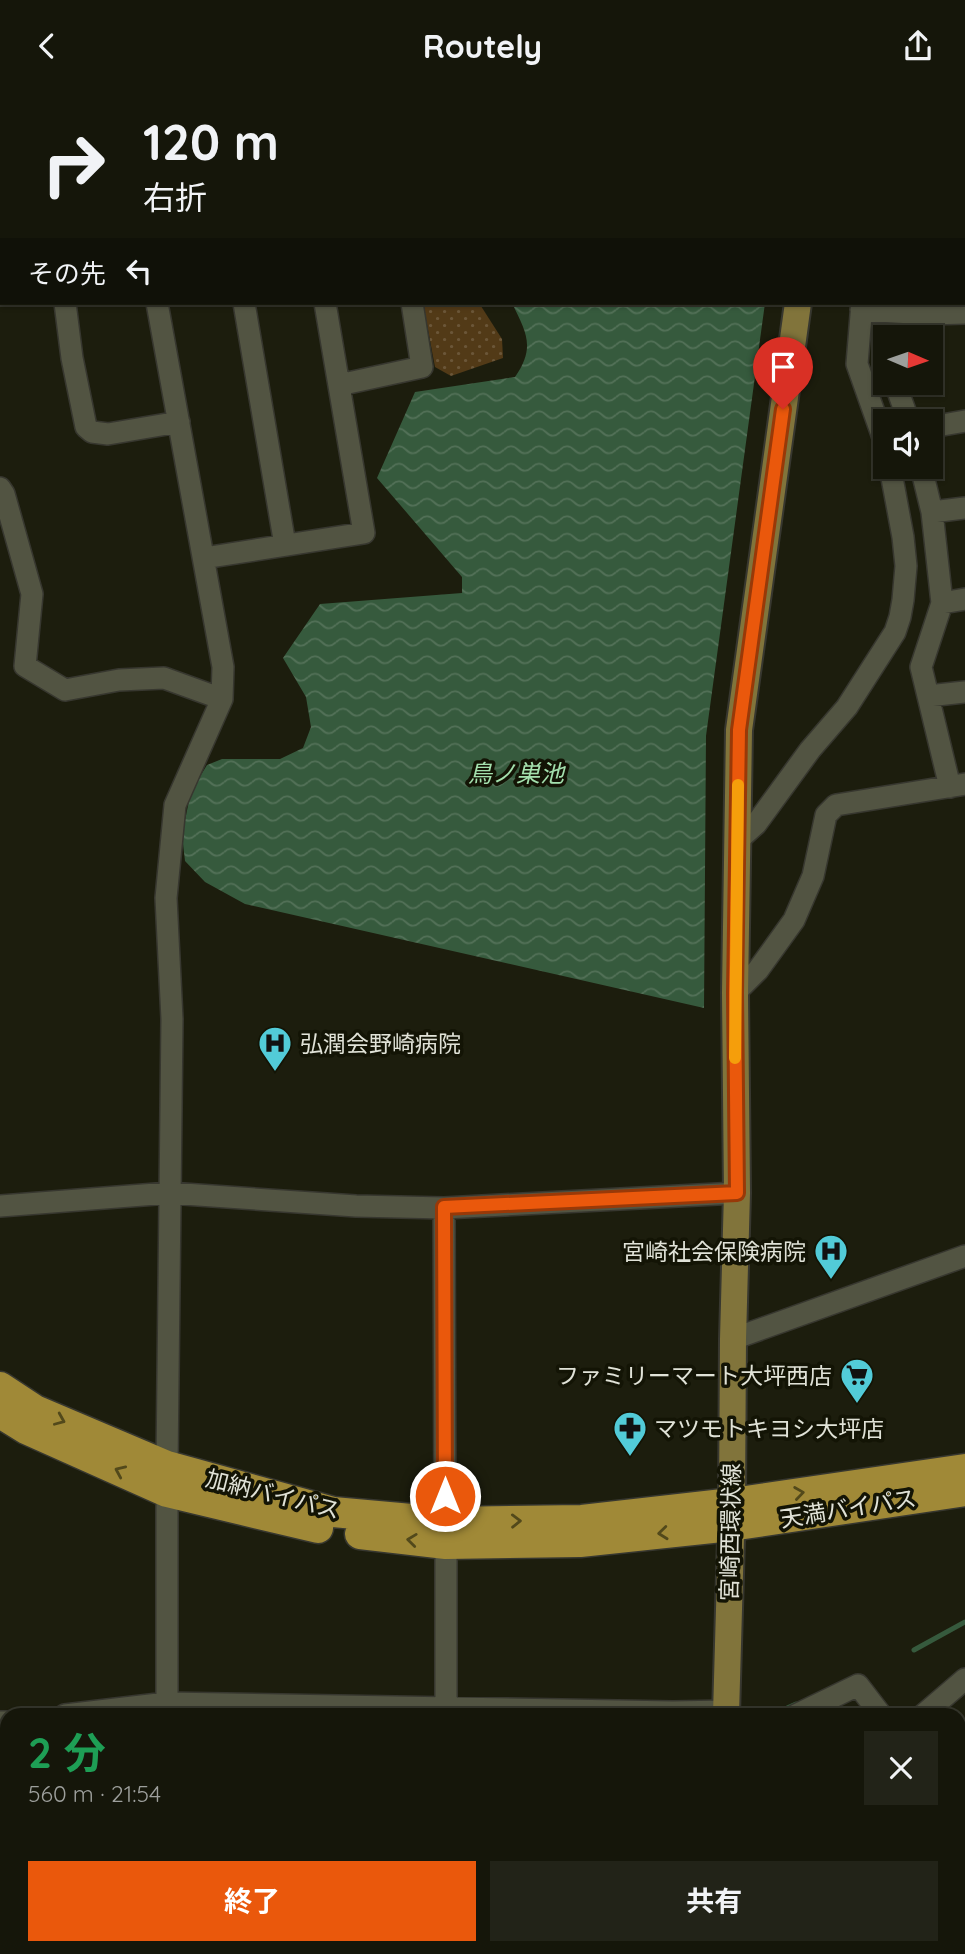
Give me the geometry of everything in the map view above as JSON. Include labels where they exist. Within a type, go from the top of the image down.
[{"type":"highway","name":"加納バイパス","points":[[0,1387],[35,1410],[167,1479]]},
{"type":"highway","name":"加納バイパス","points":[[0,1413],[26,1429],[167,1479],[445,1533],[580,1542],[731,1514]]},
{"type":"highway","name":"天満バイパス","points":[[731,1514],[965,1469]]},
{"type":"highway","name":"天満バイパス","points":[[731,1514],[965,1491]]},
{"type":"main road","name":"宮崎西環状線","points":[[726,1708],[737,1193],[735,993],[739,730],[798,305]]},
{"type":"street","points":[[65,305],[72,358],[86,427],[92,432],[108,434],[179,422]]},
{"type":"street","points":[[157,305],[223,667],[222,699],[175,805],[166,898],[172,1019],[167,1708]]},
{"type":"street","points":[[244,305],[285,545]]},
{"type":"street","points":[[204,558],[364,533],[325,305]]},
{"type":"street","points":[[340,385],[422,367],[412,305]]},
{"type":"street","points":[[873,410],[856,364],[862,306],[930,308],[965,313]]},
{"type":"street","points":[[943,424],[965,421]]},
{"type":"street","points":[[736,842],[756,824],[810,750],[847,707],[895,632],[903,600],[906,559],[892,479]]},
{"type":"street","points":[[735,993],[758,971],[794,920],[813,876],[826,815],[836,805],[957,785],[921,667],[942,603],[932,512],[924,479]]},
{"type":"street","points":[[0,488],[4,493],[32,594],[25,666],[65,689],[119,680],[164,678],[222,699]]},
{"type":"street","points":[[932,512],[965,508]]},
{"type":"street","points":[[942,603],[965,599]]},
{"type":"street","points":[[928,696],[965,692]]},
{"type":"street","points":[[0,1206],[169,1193],[356,1206],[444,1207],[737,1193]]},
{"type":"street","points":[[444,1207],[446,1708]]},
{"type":"street","points":[[733,1339],[965,1256]]},
{"type":"street","points":[[931,1708],[965,1679]]},
{"type":"street","points":[[810,1708],[858,1685],[876,1708]]},
{"type":"shaded area","points":[[423,305],[480,305],[502,339],[503,358],[451,376],[435,367]]},
{"type":"water","name":"鳥ノ巣池","points":[[513,305],[765,305],[706,736],[704,1008],[245,904],[205,882],[185,861],[182,835],[191,791],[207,765],[222,759],[280,759],[303,748],[311,727],[306,697],[283,658],[320,604],[462,593],[462,577],[377,478],[415,392],[515,377],[527,348],[525,331]]},
{"type":"waterway","points":[[914,1650],[965,1622]]},
{"type":"waterway","points":[[787,1708],[796,1704]]},
{"type":"slow traffic","points":[[735,1058],[738,785]]},
{"type":"place","name":"弘潤会野崎病院","points":[[275,1073]]},
{"type":"place","name":"宮崎社会保険病院","points":[[831,1281]]},
{"type":"place","name":"ファミリーマート大坪西店","points":[[857,1405]]},
{"type":"place","name":"マツモトキヨシ大坪店","points":[[630,1458]]},
{"type":"route","points":[[445,1496],[444,1207],[737,1193],[735,993],[739,730],[783,409]]}]
